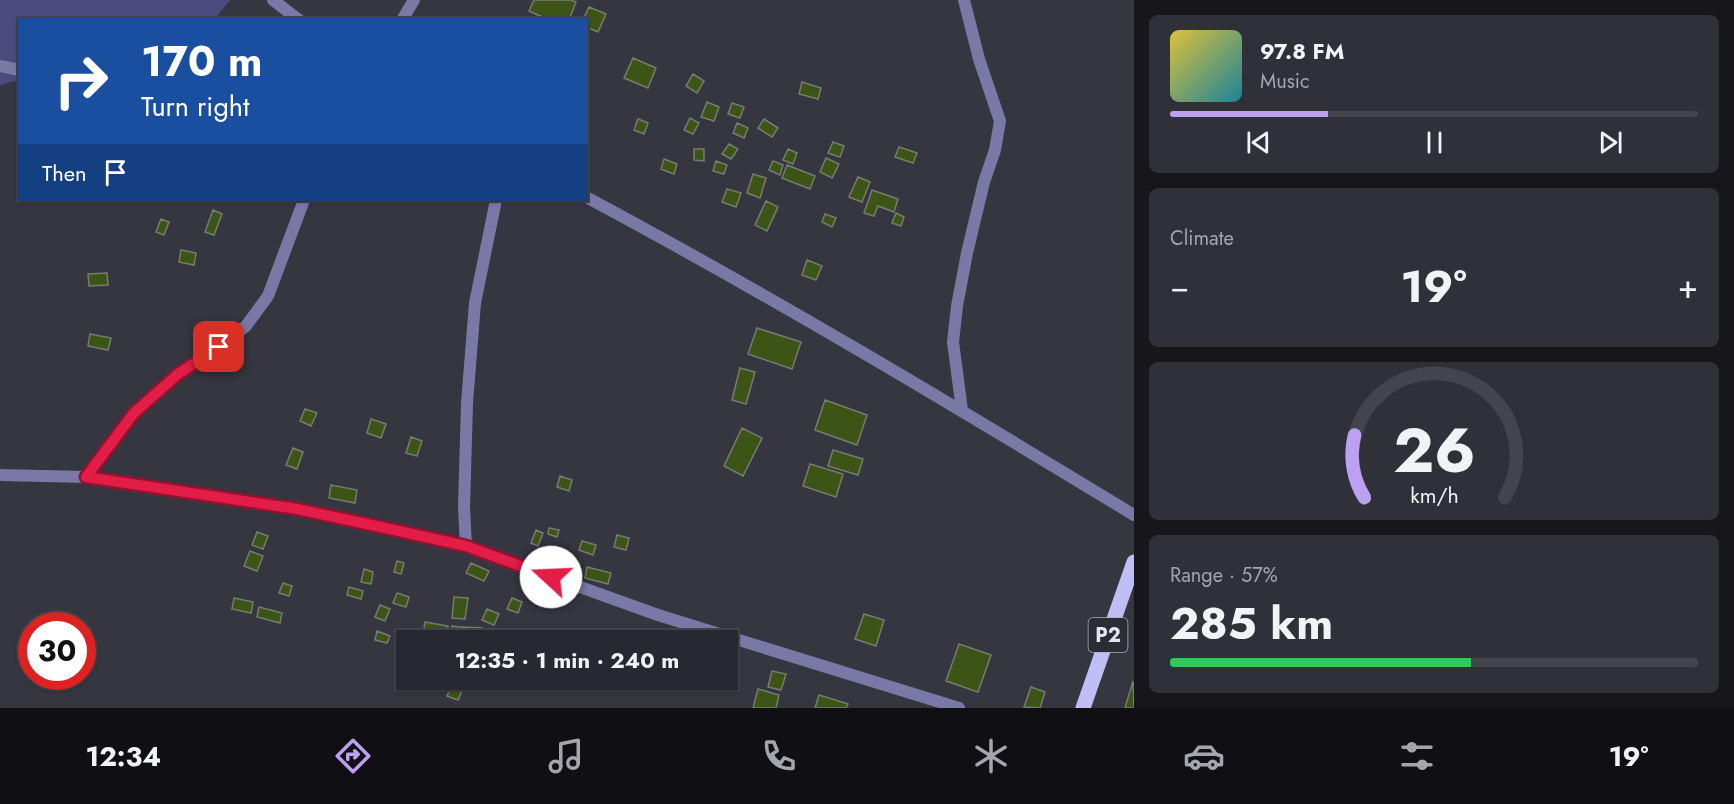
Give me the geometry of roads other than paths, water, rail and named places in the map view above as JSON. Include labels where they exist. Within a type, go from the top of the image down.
[{"type":"main road","name":"P2","points":[[1083,708],[1134,562]]},
{"type":"street","points":[[273,0],[296,18]]},
{"type":"street","points":[[403,18],[414,0]]},
{"type":"street","points":[[962,410],[953,342],[957,306],[967,254],[984,182],[995,150],[1000,122],[979,59],[964,0]]},
{"type":"street","points":[[0,66],[18,70]]},
{"type":"street","points":[[588,198],[693,254],[962,410],[1134,515]]},
{"type":"street","points":[[86,477],[134,413],[178,374],[246,326],[268,296],[304,201]]},
{"type":"street","points":[[466,546],[464,507],[467,403],[475,303],[496,201]]},
{"type":"street","points":[[0,475],[86,477],[297,509],[466,546],[658,615],[959,708]]}]
